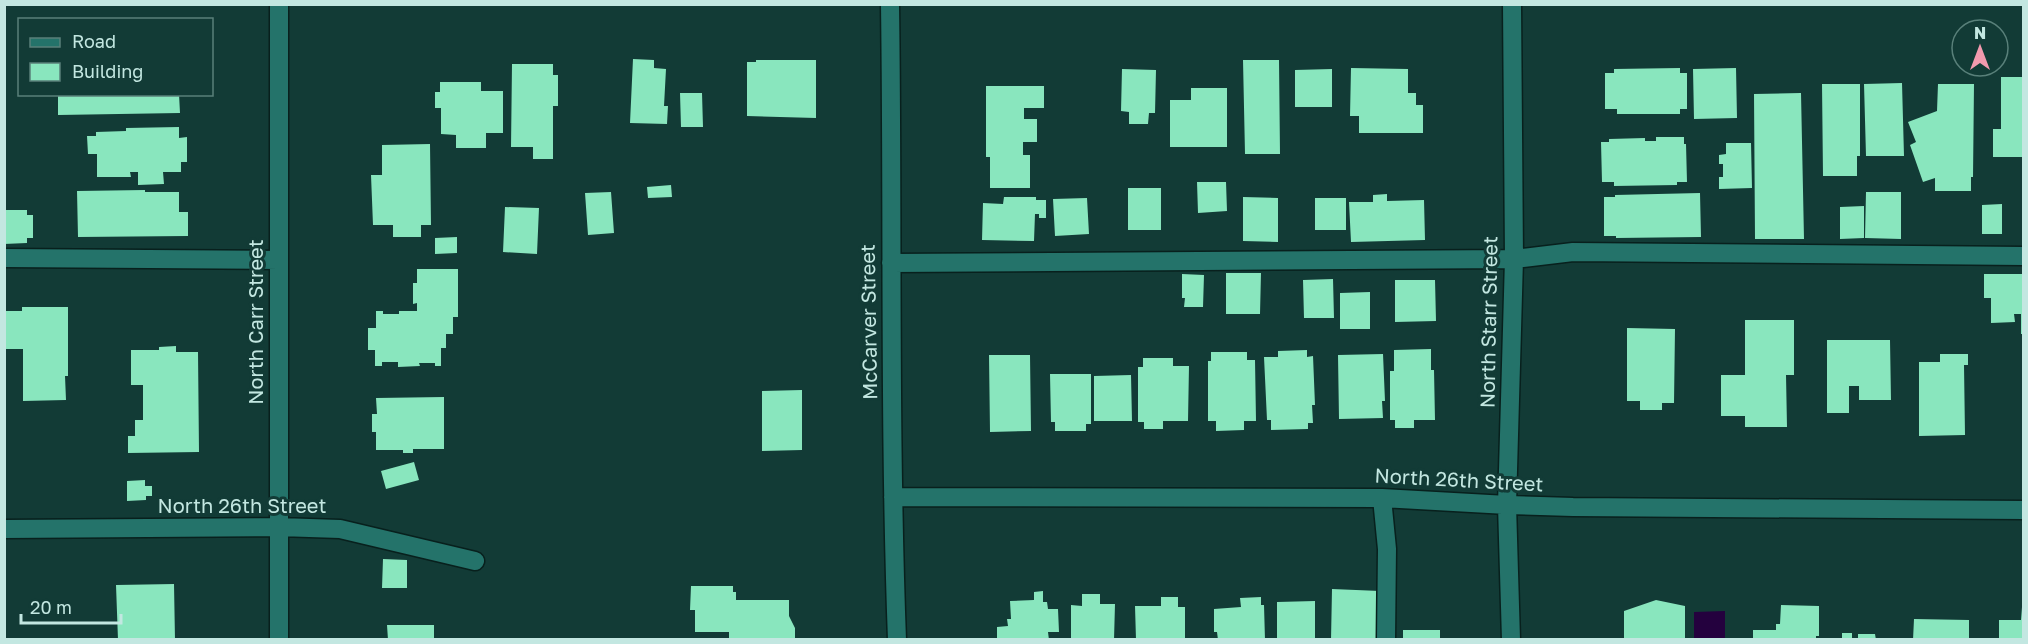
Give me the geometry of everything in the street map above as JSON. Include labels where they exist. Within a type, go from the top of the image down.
[{"type":"street","name":"North Carr Street","points":[[279,4],[279,639]]},
{"type":"street","name":"McCarver Street","points":[[890,4],[893,497],[897,639]]},
{"type":"street","name":"North Starr Street","points":[[1511,639],[1507,505],[1514,259],[1512,4]]},
{"type":"street","points":[[891,262],[1514,259],[1574,252],[2024,256]]},
{"type":"street","points":[[4,258],[279,260]]},
{"type":"street","name":"North 26th Street","points":[[893,497],[1382,498],[1507,505],[2024,510]]},
{"type":"street","points":[[1382,498],[1387,549],[1386,639]]},
{"type":"street","name":"North 26th Street","points":[[4,529],[279,526],[340,529],[475,561]]},
{"type":"shaded area","points":[[1725,611],[1725,639],[1694,639],[1694,612]]},
{"type":"building","points":[[633,59],[654,60],[654,68],[666,69],[664,106],[668,106],[667,124],[630,123]]},
{"type":"building","points":[[756,60],[816,60],[816,118],[747,116],[747,62],[756,62]]},
{"type":"building","points":[[1243,60],[1279,60],[1280,154],[1245,154]]},
{"type":"building","points":[[512,64],[553,64],[553,75],[558,75],[558,106],[553,106],[553,159],[533,159],[533,147],[511,147]]},
{"type":"building","points":[[1351,68],[1408,69],[1408,93],[1416,93],[1416,105],[1423,105],[1423,133],[1359,133],[1359,116],[1350,116]]},
{"type":"building","points":[[1680,68],[1680,73],[1687,73],[1687,109],[1680,109],[1680,114],[1617,114],[1617,109],[1605,109],[1605,73],[1614,73],[1614,69]]},
{"type":"building","points":[[1736,68],[1737,118],[1694,119],[1693,69]]},
{"type":"building","points":[[1122,69],[1156,70],[1155,113],[1149,113],[1148,124],[1129,124],[1129,112],[1121,111]]},
{"type":"building","points":[[1332,69],[1332,107],[1295,107],[1295,70]]},
{"type":"building","points":[[2024,77],[2024,157],[1993,157],[1993,129],[2001,129],[2001,78]]},
{"type":"building","points":[[440,82],[481,82],[481,91],[503,91],[503,133],[486,133],[486,148],[456,148],[456,135],[441,134],[441,108],[435,108],[435,92],[440,92]]},
{"type":"building","points":[[1902,83],[1904,156],[1866,156],[1864,84]]},
{"type":"building","points":[[1822,84],[1860,84],[1860,156],[1857,156],[1857,176],[1823,176]]},
{"type":"building","points":[[1938,84],[1974,84],[1971,191],[1935,191],[1935,178],[1923,182],[1910,145],[1916,142],[1908,122],[1937,111]]},
{"type":"building","points":[[986,86],[1044,86],[1044,108],[1024,108],[1024,119],[1037,119],[1037,142],[1023,142],[1023,155],[1030,155],[1030,188],[990,188],[990,157],[986,157]]},
{"type":"building","points":[[1191,88],[1227,88],[1227,147],[1170,147],[1170,100],[1191,100]]},
{"type":"building","points":[[680,93],[702,93],[703,127],[681,127]]},
{"type":"building","points":[[1801,93],[1804,239],[1755,239],[1754,94]]},
{"type":"building","points":[[58,96],[179,96],[180,113],[58,115]]},
{"type":"building","points":[[179,127],[179,138],[187,137],[187,162],[181,162],[181,172],[163,172],[164,184],[138,185],[138,172],[130,172],[131,177],[97,177],[97,154],[88,154],[87,136],[96,136],[96,132],[126,131],[126,128]]},
{"type":"building","points":[[1656,137],[1684,137],[1687,182],[1677,182],[1677,185],[1614,186],[1614,182],[1602,182],[1601,142],[1609,142],[1609,139],[1645,138],[1645,141],[1656,141]]},
{"type":"building","points":[[1726,143],[1751,143],[1752,188],[1719,189],[1719,177],[1723,177],[1723,164],[1719,164],[1719,155],[1726,154]]},
{"type":"building","points":[[430,144],[431,225],[421,225],[421,237],[393,237],[393,225],[373,225],[371,175],[382,175],[382,145]]},
{"type":"building","points":[[1197,182],[1226,182],[1227,211],[1198,213]]},
{"type":"building","points":[[671,185],[672,197],[648,198],[647,187]]},
{"type":"building","points":[[1128,188],[1161,188],[1161,230],[1128,230]]},
{"type":"building","points":[[145,190],[145,192],[179,192],[179,212],[188,212],[188,236],[78,237],[77,191]]},
{"type":"building","points":[[611,192],[614,233],[588,235],[585,193]]},
{"type":"building","points":[[1866,192],[1901,192],[1901,239],[1865,238]]},
{"type":"building","points":[[1700,193],[1701,237],[1616,238],[1616,236],[1604,236],[1604,197]]},
{"type":"building","points":[[1387,194],[1387,201],[1424,200],[1425,240],[1351,242],[1349,202],[1373,202],[1373,195]]},
{"type":"building","points":[[1004,197],[1036,197],[1036,200],[1046,200],[1046,218],[1039,218],[1039,214],[1035,214],[1034,241],[982,240],[983,203],[1003,204]]},
{"type":"building","points":[[1243,197],[1278,198],[1278,242],[1243,241]]},
{"type":"building","points":[[1087,198],[1089,234],[1055,236],[1053,199]]},
{"type":"building","points":[[1315,198],[1346,198],[1346,230],[1315,230]]},
{"type":"building","points":[[2002,204],[2002,234],[1982,234],[1982,205]]},
{"type":"building","points":[[1864,206],[1864,238],[1840,239],[1840,207]]},
{"type":"building","points":[[505,207],[539,208],[537,254],[503,252]]},
{"type":"building","points":[[4,210],[27,210],[27,215],[33,215],[33,238],[27,238],[27,243],[4,244]]},
{"type":"building","points":[[457,237],[457,253],[435,254],[435,238]]},
{"type":"building","points":[[417,269],[458,269],[458,317],[453,317],[453,334],[446,334],[446,348],[441,348],[441,366],[435,366],[435,363],[419,363],[420,366],[398,367],[398,362],[382,362],[382,366],[375,366],[375,350],[368,350],[368,328],[376,328],[376,311],[383,311],[383,314],[399,314],[399,311],[417,311],[417,303],[413,304],[413,283],[417,283]]},
{"type":"building","points":[[1226,273],[1261,273],[1260,314],[1226,314]]},
{"type":"building","points":[[1182,274],[1204,275],[1203,307],[1184,307]]},
{"type":"building","points":[[1984,274],[2024,274],[2024,334],[2021,334],[2021,314],[2014,314],[2015,322],[1991,323],[1991,298],[1984,298]]},
{"type":"building","points":[[1333,279],[1334,318],[1304,318],[1303,280]]},
{"type":"building","points":[[1395,280],[1435,280],[1436,321],[1395,322]]},
{"type":"building","points":[[1370,292],[1370,329],[1340,329],[1340,293]]},
{"type":"building","points":[[22,307],[68,307],[66,400],[23,401],[23,349],[4,349],[4,311],[22,311]]},
{"type":"building","points":[[1745,320],[1794,320],[1794,375],[1786,375],[1787,427],[1745,427],[1745,416],[1721,416],[1721,375],[1745,375]]},
{"type":"building","points":[[1627,328],[1675,329],[1674,403],[1662,403],[1662,410],[1640,410],[1640,401],[1627,401]]},
{"type":"building","points":[[1827,340],[1890,340],[1891,400],[1859,400],[1859,386],[1849,386],[1849,413],[1827,413]]},
{"type":"building","points":[[176,346],[176,352],[198,352],[199,452],[128,453],[128,436],[135,436],[135,420],[143,420],[143,385],[131,385],[131,350],[159,350],[159,347]]},
{"type":"building","points":[[1431,349],[1431,370],[1434,370],[1435,420],[1414,420],[1414,428],[1395,428],[1395,420],[1390,420],[1390,371],[1394,371],[1394,350]]},
{"type":"building","points":[[1307,350],[1307,357],[1313,356],[1315,405],[1312,405],[1313,423],[1308,423],[1308,429],[1271,430],[1271,420],[1267,420],[1264,357],[1278,357],[1278,351]]},
{"type":"building","points":[[1211,352],[1247,352],[1247,360],[1255,360],[1256,421],[1244,421],[1244,430],[1216,431],[1216,421],[1208,421],[1208,361],[1211,361]]},
{"type":"building","points":[[1383,354],[1385,401],[1382,401],[1383,418],[1339,419],[1338,355]]},
{"type":"building","points":[[1940,354],[1968,354],[1968,365],[1964,365],[1965,435],[1919,436],[1919,362],[1940,362]]},
{"type":"building","points":[[989,355],[1030,355],[1031,431],[990,432]]},
{"type":"building","points":[[1143,358],[1173,358],[1173,366],[1189,366],[1188,421],[1163,421],[1163,429],[1144,429],[1144,422],[1138,422],[1138,367],[1143,367]]},
{"type":"building","points":[[1050,374],[1091,374],[1091,424],[1086,424],[1086,431],[1055,431],[1055,422],[1051,422]]},
{"type":"building","points":[[1131,375],[1132,421],[1094,421],[1094,376]]},
{"type":"building","points":[[802,390],[802,450],[762,451],[762,391]]},
{"type":"building","points":[[444,397],[444,449],[413,449],[413,453],[403,453],[403,450],[376,450],[376,432],[372,432],[372,414],[377,414],[376,398]]},
{"type":"building","points":[[414,462],[419,480],[386,489],[381,471]]},
{"type":"building","points":[[145,480],[145,486],[152,486],[152,496],[146,496],[146,500],[127,501],[127,481]]},
{"type":"building","points":[[383,559],[407,560],[407,588],[382,588]]},
{"type":"building","points":[[174,584],[175,640],[118,640],[116,585]]},
{"type":"building","points":[[691,586],[733,586],[736,600],[789,600],[789,616],[795,628],[795,640],[729,640],[729,632],[695,632],[695,610],[690,610]]},
{"type":"building","points":[[1332,589],[1380,591],[1379,640],[1331,640]]},
{"type":"building","points":[[1043,591],[1043,602],[1047,602],[1048,609],[1058,609],[1059,632],[1048,632],[1049,640],[997,640],[997,627],[1008,626],[1007,619],[1011,619],[1010,601],[1034,600],[1034,592]]},
{"type":"building","points":[[1082,594],[1100,594],[1100,604],[1115,604],[1114,640],[1071,640],[1071,605],[1082,606]]},
{"type":"building","points":[[1161,597],[1178,597],[1178,607],[1185,607],[1185,640],[1136,640],[1135,606],[1161,606]]},
{"type":"building","points":[[1261,597],[1261,605],[1264,605],[1265,640],[1218,640],[1217,632],[1214,632],[1214,609],[1241,607],[1240,598]]},
{"type":"building","points":[[1656,600],[1685,606],[1685,640],[1624,640],[1624,611]]},
{"type":"building","points":[[1315,601],[1315,640],[1277,640],[1277,602]]},
{"type":"building","points":[[1781,605],[1819,606],[1819,636],[1816,636],[1816,640],[1753,640],[1753,630],[1776,630],[1776,624],[1780,624]]},
{"type":"building","points":[[2022,607],[2024,607],[2024,640],[1999,640],[1999,620],[2021,620]]},
{"type":"building","points":[[1914,619],[1969,620],[1969,640],[1913,640]]},
{"type":"building","points":[[387,625],[434,625],[434,640],[388,640]]},
{"type":"building","points":[[1403,630],[1440,630],[1440,640],[1403,640]]},
{"type":"building","points":[[1842,633],[1852,633],[1852,640],[1842,640]]},
{"type":"building","points":[[1858,634],[1875,634],[1876,640],[1858,640]]}]
